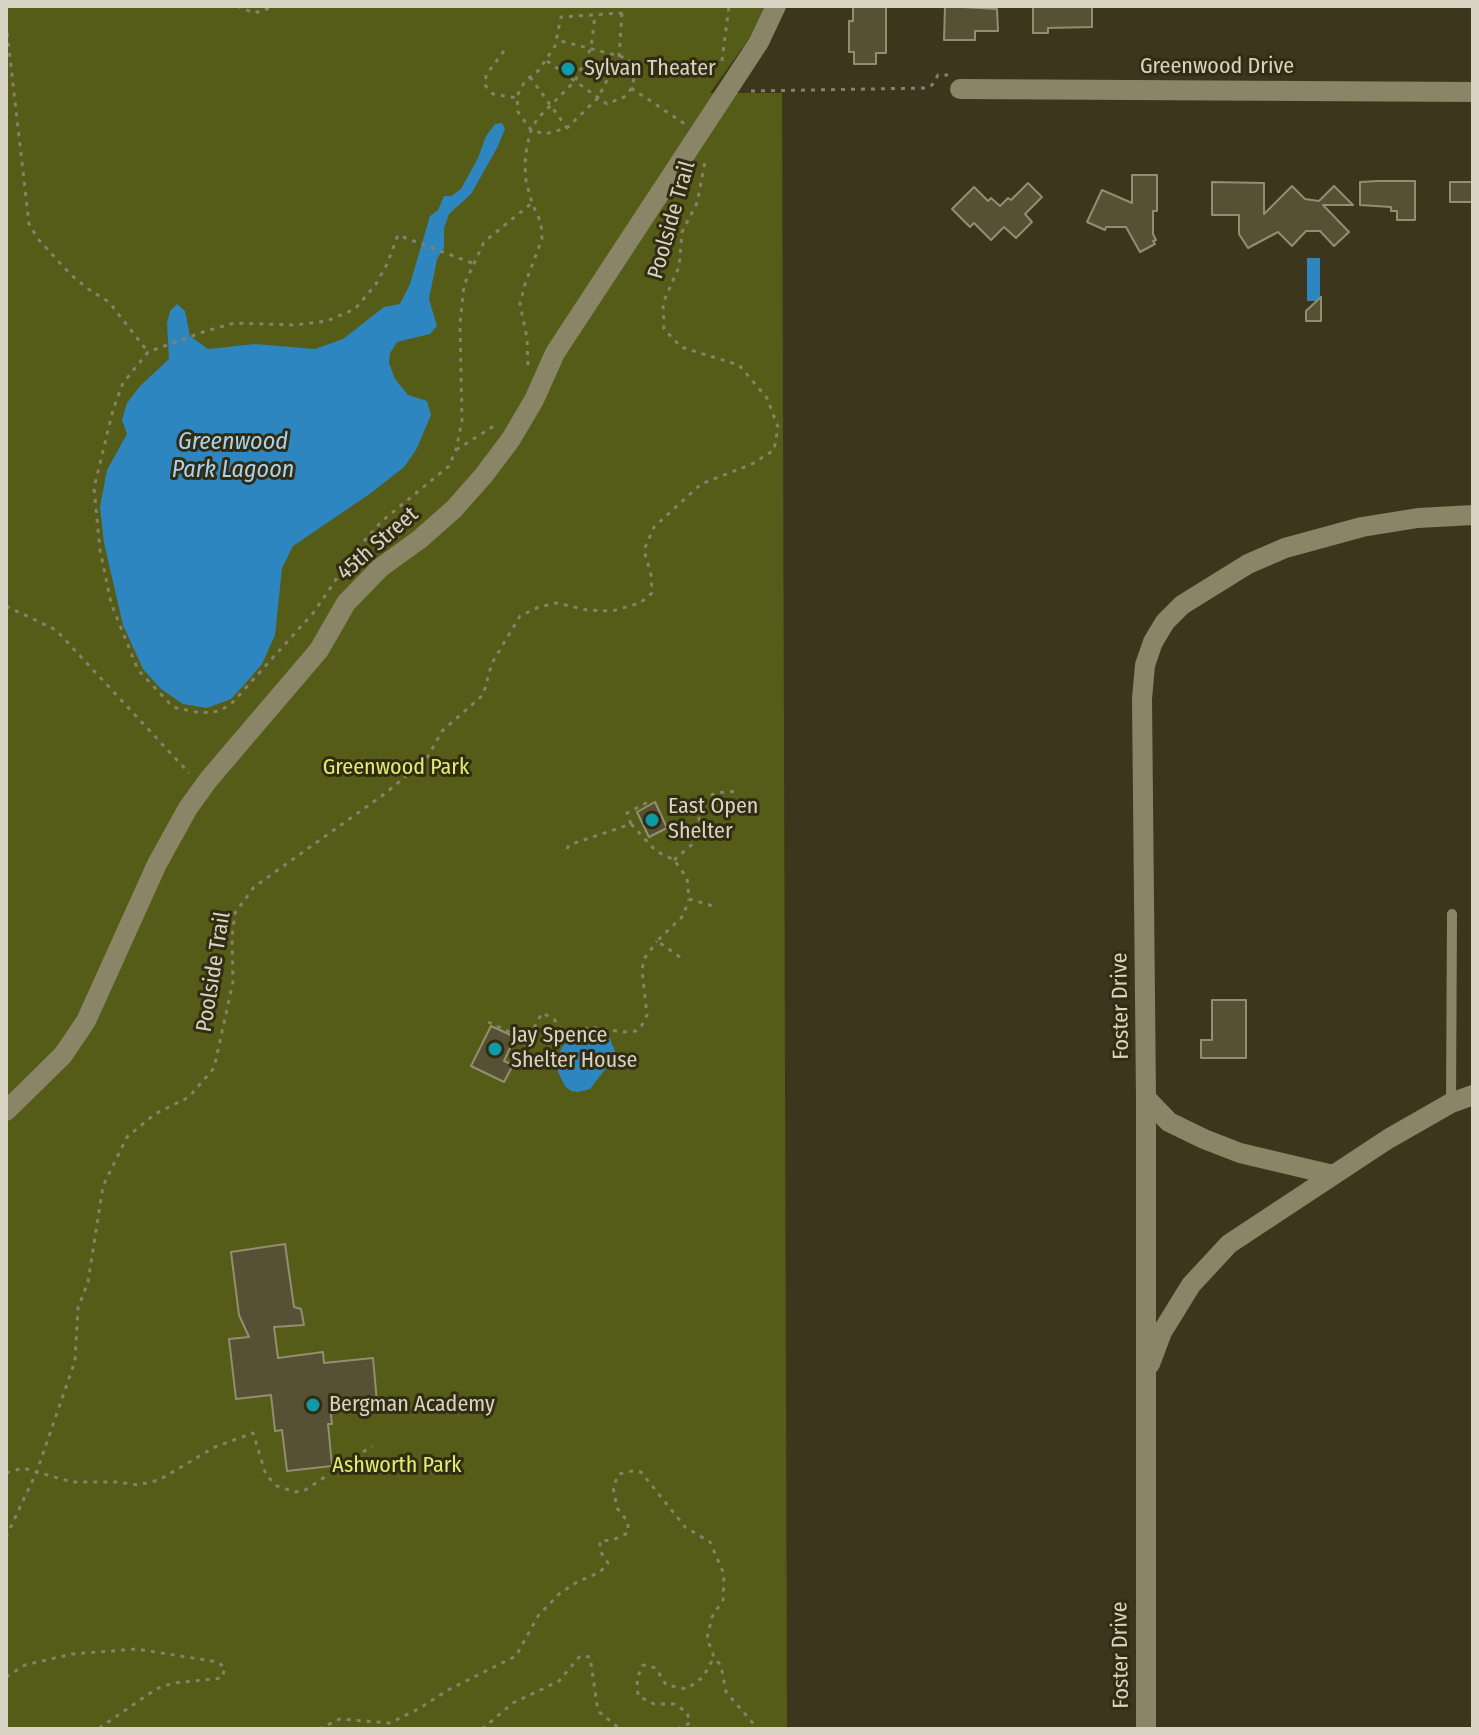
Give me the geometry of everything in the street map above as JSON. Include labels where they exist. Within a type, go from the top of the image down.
[{"type":"street","name":"45th Street","points":[[6,1111],[63,1055],[86,1021],[157,864],[203,787],[319,650],[346,603],[380,568],[454,509],[493,463],[534,400],[555,353],[726,77],[759,42],[776,6]]},
{"type":"street","name":"Greenwood Drive","points":[[958,82],[1473,92]]},
{"type":"street","name":"Foster Drive","points":[[1146,1729],[1146,1098],[1142,699],[1145,665],[1153,642],[1165,622],[1182,605],[1248,564],[1285,548],[1362,527],[1418,518],[1473,515]]},
{"type":"street","points":[[1145,1378],[1162,1332],[1191,1285],[1229,1244],[1388,1139],[1451,1103],[1473,1095]]},
{"type":"street","points":[[1146,1098],[1169,1122],[1204,1139],[1240,1153],[1333,1175]]},
{"type":"lane","points":[[1451,1103],[1452,914]]},
{"type":"path","points":[[237,6],[254,13],[276,6]]},
{"type":"path","points":[[729,6],[726,77],[751,91],[927,88],[938,75],[958,82]]},
{"type":"path","points":[[622,13],[619,56],[598,98],[567,128],[545,134],[531,130],[518,112],[517,98],[530,77],[546,61],[557,40],[561,17],[595,15],[622,13]]},
{"type":"path","points":[[528,371],[527,338],[520,304],[542,239],[541,223],[532,203],[525,164],[531,130],[550,105],[575,81],[591,48],[595,15]]},
{"type":"path","points":[[6,23],[29,224],[38,239],[71,275],[109,302],[148,352]]},
{"type":"path","points":[[546,61],[607,104],[615,102],[631,88],[633,66],[627,58],[557,40]]},
{"type":"path","points":[[504,51],[486,75],[485,85],[493,94],[517,98]]},
{"type":"path","points":[[530,77],[567,128]]},
{"type":"path","points":[[631,88],[686,125]]},
{"type":"path","name":"Poolside Trail","points":[[6,1537],[37,1471],[75,1361],[78,1308],[88,1282],[103,1186],[127,1137],[155,1114],[189,1097],[214,1068],[233,982],[235,913],[254,887],[383,795],[426,760],[442,731],[483,695],[492,663],[520,616],[557,603],[587,610],[612,611],[640,603],[652,593],[644,550],[654,527],[701,484],[752,464],[774,450],[778,427],[767,398],[739,365],[681,347],[664,329],[663,303],[679,267],[682,232],[697,203],[705,162]]},
{"type":"path","points":[[472,263],[398,235],[376,284],[355,309],[327,321],[295,325],[234,323],[203,332],[148,352],[123,383],[113,410],[94,488],[105,577],[123,639],[138,670],[173,707],[200,713],[220,711],[233,702],[314,612],[356,550],[382,521],[449,466],[462,421],[460,324],[464,285],[484,242],[532,203]]},
{"type":"path","points":[[456,450],[496,425],[502,416]]},
{"type":"path","points":[[6,606],[56,630],[203,787]]},
{"type":"path","points":[[674,860],[699,835],[699,811],[704,800],[715,793],[739,791]]},
{"type":"path","points":[[515,1063],[542,1013],[554,1019],[566,1036],[589,1027],[624,1032],[636,1031],[642,1025],[647,1015],[644,959],[657,941],[683,916],[689,899],[687,878],[674,860],[656,851],[631,824],[627,813],[648,802]]},
{"type":"path","points":[[567,849],[569,845],[631,824]]},
{"type":"path","points":[[689,899],[713,906]]},
{"type":"path","points":[[657,941],[680,957]]},
{"type":"path","points":[[488,1022],[527,1040]]},
{"type":"path","points":[[6,1473],[23,1468],[72,1482],[138,1485],[159,1480],[215,1447],[253,1433],[266,1475],[277,1486],[295,1492],[305,1490],[372,1446]]},
{"type":"path","points":[[319,1729],[340,1719],[390,1723],[516,1656],[538,1616],[559,1594],[600,1572],[608,1563],[600,1551],[600,1541],[613,1540],[628,1533],[628,1522],[617,1508],[613,1487],[619,1474],[632,1471],[641,1472],[685,1527],[710,1542],[724,1574],[723,1600],[712,1617],[707,1638],[721,1666],[726,1692],[758,1729]]},
{"type":"path","points":[[6,1677],[25,1665],[72,1654],[136,1649],[218,1662],[225,1668],[222,1678],[173,1683],[156,1689],[98,1729]]},
{"type":"path","points":[[482,1729],[513,1703],[559,1681],[580,1656],[590,1657],[598,1711],[620,1729]]},
{"type":"path","points":[[677,1729],[690,1723],[687,1712],[674,1704],[654,1704],[638,1696],[637,1678],[643,1665],[656,1668],[666,1685],[687,1689],[703,1677],[714,1657]]},
{"type":"green space","name":"Greenwood Park","points":[[6,6],[765,6],[753,33],[710,93],[782,93],[787,1729],[6,1729]]},
{"type":"water","name":"Greenwood Park Lagoon","points":[[502,123],[505,129],[497,148],[471,194],[449,214],[444,228],[444,248],[437,259],[429,299],[437,326],[430,334],[397,342],[390,353],[389,363],[395,379],[408,395],[427,401],[431,415],[416,450],[404,467],[371,493],[293,546],[282,568],[275,635],[262,664],[244,685],[231,699],[207,708],[183,704],[161,689],[143,669],[123,625],[104,543],[100,507],[107,470],[127,434],[122,420],[127,403],[169,359],[167,323],[170,311],[177,304],[185,311],[190,336],[208,349],[255,344],[315,349],[343,339],[384,307],[400,304],[410,284],[430,216],[438,210],[444,196],[451,196],[461,189],[486,136],[495,124]]},
{"type":"water","points":[[1307,258],[1320,258],[1320,301],[1307,301]]},
{"type":"water","points":[[594,1031],[609,1037],[615,1051],[614,1058],[590,1089],[571,1091],[558,1072],[558,1056],[574,1035]]},
{"type":"building","points":[[853,6],[886,6],[886,53],[876,53],[876,64],[854,64],[854,52],[849,52],[849,21],[853,21]]},
{"type":"building","points":[[945,6],[997,9],[998,31],[975,31],[975,40],[944,40]]},
{"type":"building","points":[[1033,6],[1092,6],[1092,27],[1048,28],[1048,33],[1033,33]]},
{"type":"building","points":[[1132,175],[1157,175],[1157,211],[1153,211],[1156,240],[1153,241],[1155,244],[1140,252],[1126,227],[1106,227],[1105,230],[1087,222],[1102,190],[1132,203]]},
{"type":"building","points":[[1415,181],[1415,220],[1397,220],[1397,211],[1391,211],[1391,207],[1360,205],[1360,182]]},
{"type":"building","points":[[1212,182],[1264,183],[1264,214],[1292,186],[1305,199],[1319,201],[1334,186],[1353,205],[1323,205],[1349,232],[1334,246],[1320,231],[1306,231],[1292,246],[1278,232],[1248,248],[1239,234],[1239,215],[1212,215]]},
{"type":"building","points":[[1450,182],[1473,182],[1473,202],[1450,202]]},
{"type":"building","points":[[1028,183],[1042,197],[1025,214],[1032,222],[1016,238],[1004,227],[991,240],[974,223],[970,227],[952,209],[974,187],[988,201],[991,198],[1000,206]]},
{"type":"building","points":[[1321,297],[1321,321],[1306,321],[1306,311]]},
{"type":"building","name":"East Open Shelter","points":[[655,802],[667,828],[649,837],[637,812]]},
{"type":"building","points":[[1212,1000],[1246,1000],[1246,1058],[1201,1058],[1201,1040],[1212,1040]]},
{"type":"building","name":"Jay Spence Shelter House","points":[[491,1026],[515,1037],[504,1061],[513,1065],[504,1082],[471,1066]]},
{"type":"building","name":"Bergman Academy","points":[[285,1244],[294,1307],[301,1309],[304,1325],[274,1327],[278,1358],[323,1352],[324,1363],[373,1358],[377,1402],[330,1407],[332,1424],[328,1424],[332,1466],[287,1471],[282,1430],[275,1431],[271,1395],[236,1399],[229,1339],[249,1337],[239,1315],[231,1252]]},
{"type":"place","name":"Sylvan Theater","points":[[568,69]]},
{"type":"place","name":"East Open Shelter","points":[[652,820]]},
{"type":"place","name":"Jay Spence Shelter House","points":[[495,1049]]},
{"type":"place","name":"Bergman Academy","points":[[313,1405]]},
{"type":"park label","name":"Ashworth Park","points":[[397,1466]]}]
